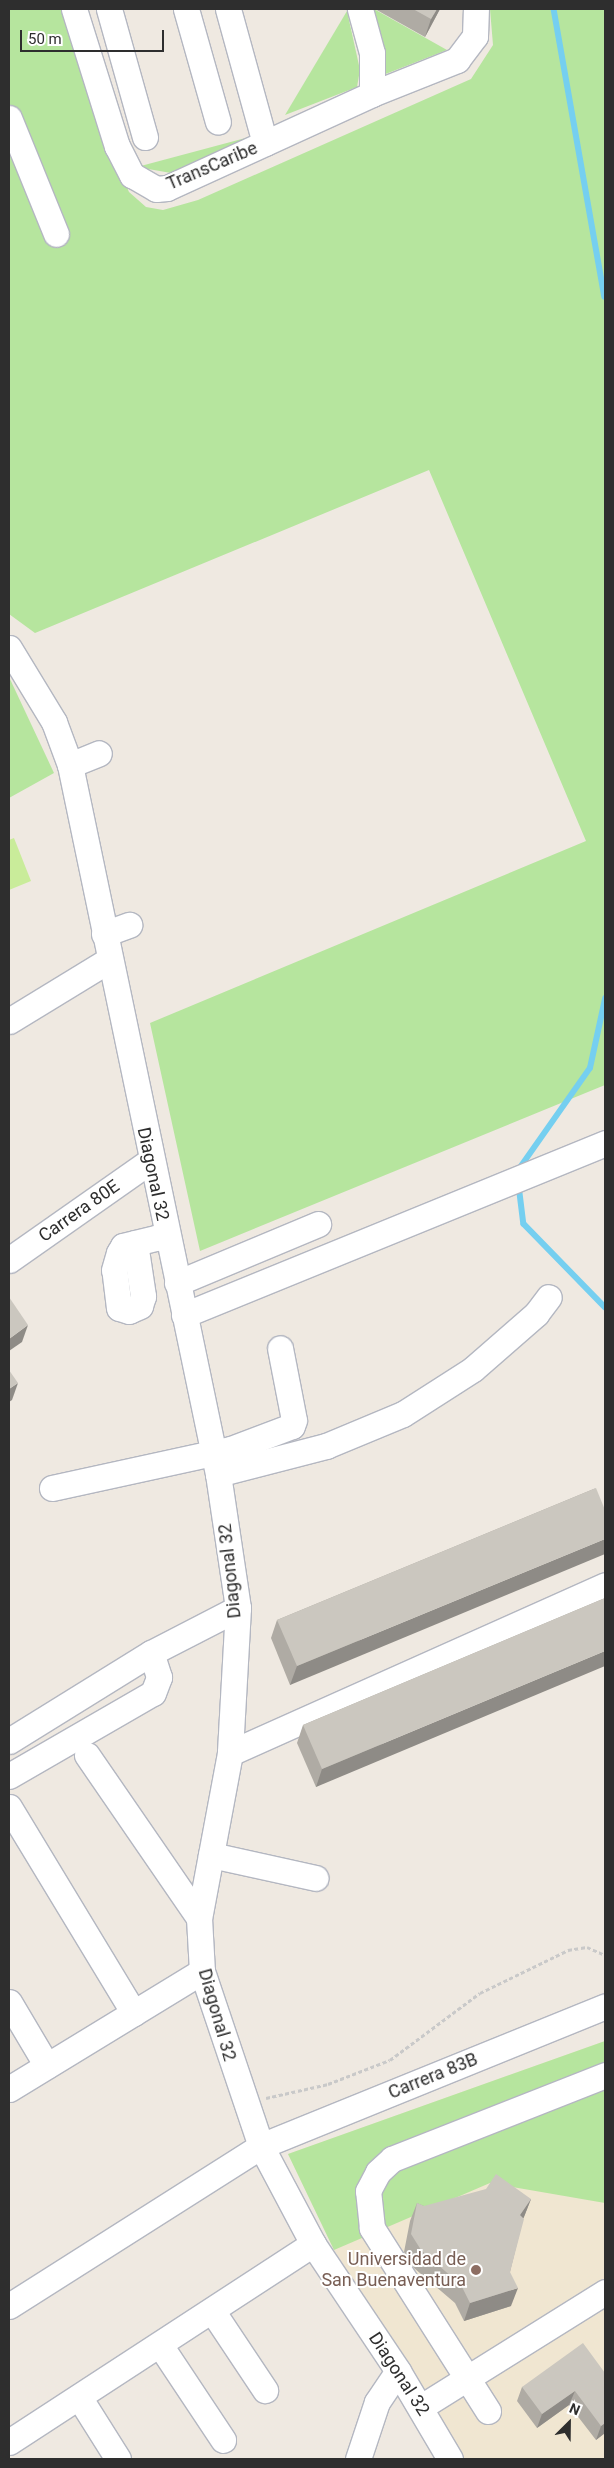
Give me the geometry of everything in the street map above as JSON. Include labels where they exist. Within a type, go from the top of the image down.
[{"type":"street","name":"TransCaribe","points":[[74,9],[104,114],[132,175],[145,185],[166,188],[372,94],[457,60],[475,36],[476,9]]},
{"type":"street","points":[[109,9],[145,137]]},
{"type":"street","points":[[186,9],[218,122]]},
{"type":"street","points":[[228,9],[265,143]]},
{"type":"street","points":[[360,9],[372,53],[372,94]]},
{"type":"street","points":[[9,118],[56,234]]},
{"type":"street","name":"Diagonal 32","points":[[9,648],[54,722],[70,765],[150,1162],[216,1462],[238,1608],[230,1753],[199,1918],[202,1971],[244,2103],[261,2146],[313,2244],[421,2407],[450,2459]]},
{"type":"street","points":[[70,765],[99,753]]},
{"type":"street","points":[[104,934],[129,925]]},
{"type":"street","points":[[9,1022],[109,960]]},
{"type":"street","points":[[184,1315],[605,1143]]},
{"type":"street","name":"Carrera 80E","points":[[9,1260],[150,1162]]},
{"type":"street","points":[[177,1283],[318,1224]]},
{"type":"street","points":[[135,1243],[167,1235]]},
{"type":"street","points":[[52,1488],[326,1446],[403,1414],[473,1368],[536,1314],[549,1297]]},
{"type":"street","points":[[216,1462],[231,1449],[292,1426],[294,1420],[280,1348]]},
{"type":"street","points":[[230,1753],[605,1585]]},
{"type":"street","points":[[9,1741],[151,1652],[238,1608]]},
{"type":"street","points":[[9,1776],[153,1693],[159,1677],[151,1652]]},
{"type":"street","points":[[87,1755],[199,1918]]},
{"type":"street","points":[[9,1807],[134,2013]]},
{"type":"street","points":[[211,1855],[316,1878]]},
{"type":"street","points":[[9,2090],[202,1971]]},
{"type":"street","points":[[9,2002],[47,2066]]},
{"type":"street","name":"Carrera 83B","points":[[9,2306],[261,2146],[605,2006]]},
{"type":"street","points":[[488,2411],[372,2228],[368,2191],[378,2172],[392,2160],[605,2074]]},
{"type":"street","points":[[9,2442],[213,2312],[313,2244]]},
{"type":"street","points":[[421,2407],[605,2292]]},
{"type":"street","points":[[213,2312],[265,2390]]},
{"type":"street","points":[[160,2345],[223,2440]]},
{"type":"street","points":[[358,2459],[377,2402],[398,2371]]},
{"type":"street","points":[[79,2397],[118,2459]]},
{"type":"path","points":[[244,2103],[328,2084],[390,2060],[473,1997],[568,1950],[587,1947],[605,1955]]},
{"type":"shaded area","name":"Universidad de San Buenaventura","points":[[605,2041],[605,2459],[464,2459],[334,2250],[288,2154]]},
{"type":"green space","points":[[9,9],[64,9],[93,111],[129,192],[146,207],[163,210],[198,200],[471,79],[493,45],[490,9],[605,9],[605,1085],[200,1251],[150,1023],[586,841],[429,470],[35,633],[9,614]]},
{"type":"green space","points":[[372,9],[374,9],[447,50],[383,75]]},
{"type":"green space","points":[[347,11],[360,70],[357,87],[285,115]]},
{"type":"green space","points":[[253,136],[171,173],[137,167]]},
{"type":"green space","points":[[9,677],[54,773],[9,798]]},
{"type":"green space","points":[[14,838],[31,881],[9,890],[9,840]]},
{"type":"green space","points":[[605,2041],[605,2203],[490,2183],[334,2250],[288,2154]]},
{"type":"building","points":[[413,9],[437,9],[431,19]]},
{"type":"building","points":[[9,1297],[28,1325],[9,1339]]},
{"type":"building","points":[[9,1370],[18,1383],[9,1389]]},
{"type":"building","points":[[596,1488],[605,1510],[605,1539],[297,1666],[277,1620]]},
{"type":"building","points":[[605,1598],[605,1651],[322,1769],[303,1725]]},
{"type":"building","points":[[496,2174],[531,2199],[520,2215],[524,2219],[510,2272],[518,2288],[470,2303],[461,2285],[421,2250],[411,2234],[417,2203],[424,2206],[486,2189]]},
{"type":"building","points":[[583,2343],[605,2373],[605,2423],[601,2426],[575,2391],[542,2414],[522,2387]]},
{"type":"waterway","points":[[554,9],[605,297]]},
{"type":"waterway","points":[[519,1169],[590,1068],[605,999]]},
{"type":"waterway","points":[[519,1185],[524,1224],[605,1307]]},
{"type":"place","name":"Universidad de San Buenaventura","points":[[476,2270]]}]
